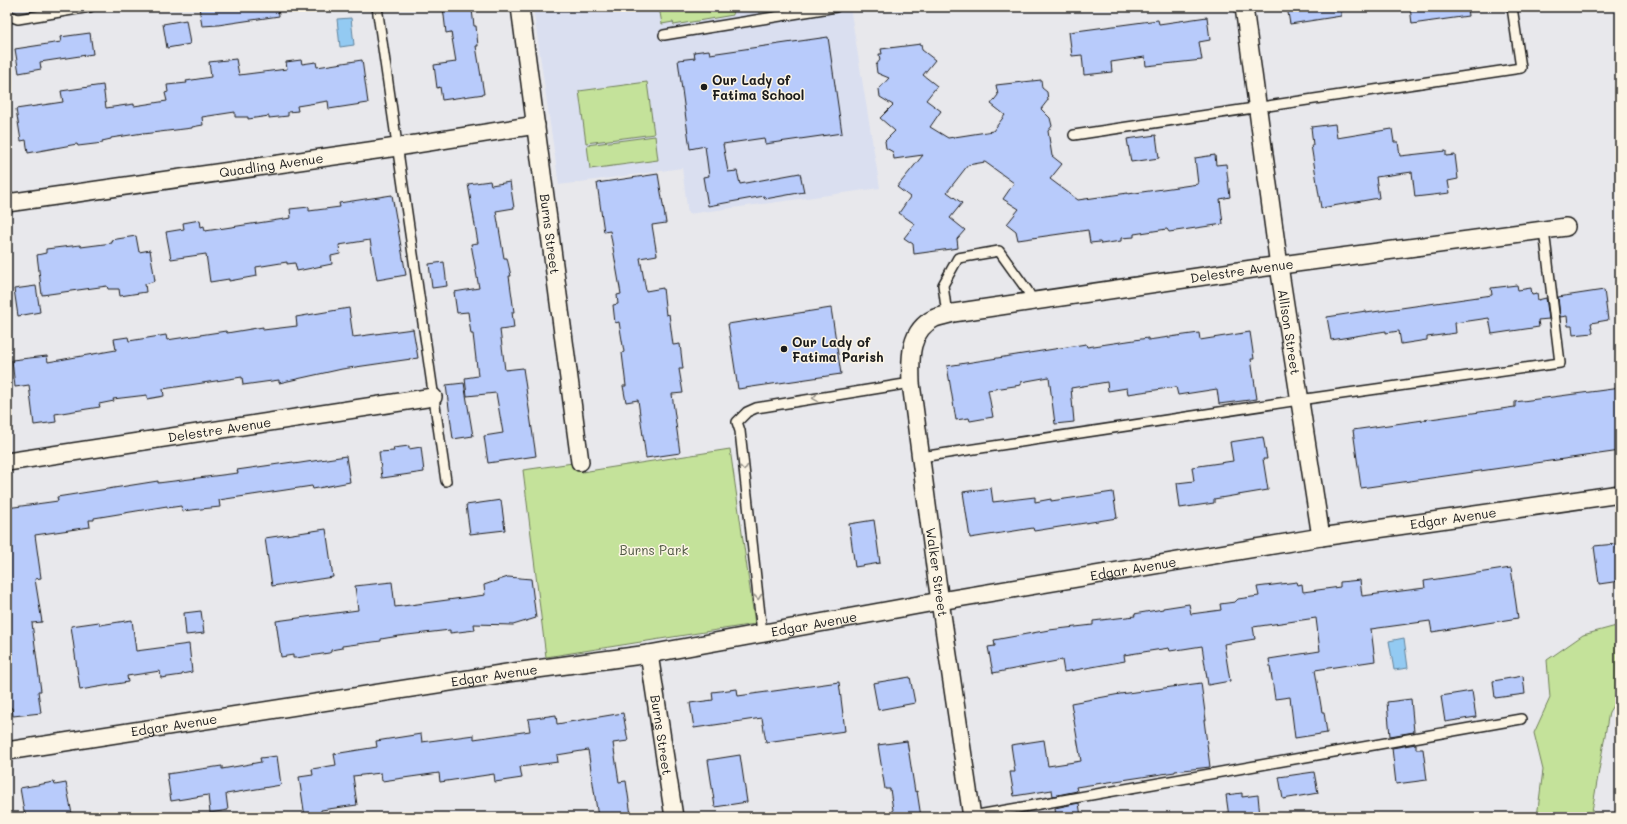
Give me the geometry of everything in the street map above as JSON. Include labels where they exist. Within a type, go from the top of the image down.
[{"type":"street","name":"Burns Street","points":[[520,7],[580,462]]},
{"type":"street","name":"Allison Street","points":[[1244,7],[1256,107],[1279,266],[1321,537]]},
{"type":"street","name":"Quadling Avenue","points":[[7,203],[397,147],[536,125]]},
{"type":"street","name":"Delestre Avenue","points":[[921,328],[935,318],[947,315],[1033,301],[1566,227]]},
{"type":"street","name":"Walker Street","points":[[921,328],[916,336],[912,348],[910,363],[911,383],[940,601],[972,817]]},
{"type":"street","name":"Delestre Avenue","points":[[7,462],[433,397]]},
{"type":"street","name":"Edgar Avenue","points":[[7,751],[514,672],[649,654],[940,601],[1321,537],[1620,494]]},
{"type":"street","name":"Burns Street","points":[[649,654],[674,817]]},
{"type":"lane","points":[[7,15],[18,19],[90,7]]},
{"type":"lane","points":[[377,7],[446,481]]},
{"type":"lane","points":[[664,35],[836,7]]},
{"type":"lane","points":[[1074,135],[1521,68],[1512,7]]},
{"type":"lane","points":[[921,458],[1299,400],[1560,363],[1544,230]]},
{"type":"lane","points":[[947,315],[943,285],[958,258],[978,254],[999,251],[1027,290],[1033,301]]},
{"type":"lane","points":[[762,634],[740,431],[737,422],[747,412],[756,408],[911,383]]},
{"type":"lane","points":[[972,817],[1522,719]]},
{"type":"shaded area","name":"Our Lady of Fatima School","points":[[533,7],[850,7],[880,188],[688,214],[682,168],[559,185]]},
{"type":"green space","points":[[659,7],[732,7],[733,15],[674,25],[673,22],[662,24]]},
{"type":"green space","points":[[758,7],[790,7],[791,8],[759,12]]},
{"type":"green space","points":[[647,82],[654,134],[586,143],[579,91]]},
{"type":"green space","points":[[655,136],[658,160],[590,169],[587,145]]},
{"type":"green space","name":"Burns Park","points":[[730,449],[755,624],[546,657],[523,470],[580,462],[582,472]]},
{"type":"green space","points":[[1620,625],[1620,694],[1609,712],[1591,817],[1537,817],[1543,770],[1534,733],[1550,698],[1547,660],[1583,635]]},
{"type":"water","points":[[351,18],[354,45],[340,47],[337,19]]},
{"type":"water","points":[[1404,638],[1408,668],[1394,670],[1389,641]]},
{"type":"building","points":[[199,7],[278,7],[279,16],[202,26]]},
{"type":"building","points":[[443,7],[466,7],[466,11],[472,10],[474,26],[476,26],[478,46],[476,46],[484,94],[442,100],[440,87],[437,88],[434,65],[456,62],[451,32],[446,33]]},
{"type":"building","points":[[1287,7],[1341,7],[1341,16],[1290,24]]},
{"type":"building","points":[[1410,7],[1467,7],[1468,16],[1412,24]]},
{"type":"building","points":[[1207,17],[1210,40],[1199,42],[1202,60],[1146,66],[1145,57],[1111,62],[1112,72],[1084,75],[1082,55],[1072,56],[1069,32],[1158,20],[1159,24]]},
{"type":"building","points":[[186,20],[190,44],[167,48],[163,24]]},
{"type":"building","points":[[90,33],[93,54],[40,62],[41,69],[19,73],[15,49],[61,42],[60,37]]},
{"type":"building","points":[[828,37],[842,133],[765,144],[764,138],[723,144],[728,172],[737,171],[740,184],[800,173],[804,192],[765,199],[764,196],[708,206],[703,177],[709,176],[705,146],[690,149],[678,60],[695,58],[694,52],[709,50],[710,54]]},
{"type":"building","points":[[921,44],[922,50],[935,60],[923,75],[937,86],[926,100],[941,111],[930,127],[948,138],[993,131],[1005,115],[991,104],[998,95],[996,85],[1041,80],[1042,88],[1047,92],[1048,100],[1041,109],[1050,118],[1052,126],[1048,131],[1052,156],[1062,164],[1050,179],[1078,200],[1198,184],[1195,158],[1215,155],[1216,165],[1226,164],[1230,197],[1220,199],[1223,224],[1169,232],[1167,229],[1134,234],[1134,237],[1121,238],[1121,241],[1101,244],[1100,242],[1090,243],[1088,230],[1018,240],[1016,231],[1007,224],[1019,209],[1003,199],[1014,183],[985,162],[968,165],[947,192],[962,203],[950,218],[965,230],[957,239],[958,248],[914,254],[913,244],[904,238],[915,224],[899,213],[910,197],[897,187],[923,155],[894,159],[893,152],[886,148],[885,141],[895,131],[880,118],[893,105],[880,97],[879,89],[889,78],[877,73],[876,65],[880,60],[879,54],[882,54],[881,49]]},
{"type":"building","points":[[236,59],[239,75],[287,69],[286,62],[301,60],[302,64],[316,62],[317,67],[362,60],[368,103],[329,109],[328,101],[297,106],[298,111],[288,112],[288,116],[269,118],[269,116],[248,119],[248,117],[235,117],[235,112],[202,117],[203,125],[192,128],[143,133],[111,138],[102,141],[103,143],[78,146],[77,144],[28,153],[26,140],[21,141],[16,109],[63,102],[61,91],[103,85],[106,108],[134,104],[134,106],[167,101],[165,93],[168,92],[167,85],[187,83],[186,81],[211,77],[209,62]]},
{"type":"building","points":[[1335,124],[1337,138],[1392,129],[1394,142],[1398,142],[1400,156],[1446,151],[1446,156],[1455,155],[1458,179],[1448,181],[1450,193],[1415,197],[1412,172],[1376,177],[1379,198],[1321,208],[1311,145],[1313,145],[1311,127]]},
{"type":"building","points":[[1156,135],[1159,158],[1131,162],[1127,139]]},
{"type":"building","points":[[658,174],[666,223],[652,225],[657,255],[640,258],[646,291],[663,288],[666,315],[669,314],[673,345],[680,344],[683,369],[679,369],[683,393],[672,394],[680,453],[646,458],[638,400],[626,402],[623,386],[626,386],[622,353],[624,352],[619,322],[615,323],[613,305],[618,304],[617,295],[621,294],[610,231],[604,232],[597,183]]},
{"type":"building","points":[[490,181],[491,185],[510,182],[514,208],[496,211],[504,258],[507,258],[511,276],[509,276],[514,312],[512,312],[514,328],[500,330],[505,370],[523,368],[536,456],[488,463],[484,436],[503,433],[496,393],[467,396],[465,378],[478,376],[473,334],[471,334],[468,312],[457,313],[454,292],[479,288],[471,244],[478,243],[468,184]]},
{"type":"building","points":[[392,195],[406,275],[377,280],[370,240],[339,245],[340,254],[331,256],[332,264],[297,271],[295,263],[287,264],[287,262],[256,267],[257,276],[229,281],[229,279],[210,282],[206,254],[171,259],[166,232],[184,229],[183,223],[200,220],[201,227],[204,226],[205,231],[291,218],[290,209],[309,207],[309,211],[340,207],[339,203]]},
{"type":"building","points":[[136,236],[139,252],[150,250],[155,281],[145,284],[146,292],[120,296],[119,289],[108,289],[107,286],[42,295],[37,255],[46,253],[46,249],[112,243],[111,240]]},
{"type":"building","points":[[444,262],[447,286],[432,288],[429,264]]},
{"type":"building","points":[[1517,285],[1518,290],[1531,288],[1532,295],[1537,294],[1538,300],[1546,298],[1549,319],[1538,320],[1539,327],[1492,334],[1489,318],[1455,323],[1456,333],[1427,337],[1427,340],[1401,344],[1399,331],[1386,333],[1386,331],[1331,340],[1327,317],[1492,295],[1491,288]]},
{"type":"building","points":[[36,286],[40,312],[18,316],[14,289]]},
{"type":"building","points":[[1604,290],[1608,320],[1591,323],[1593,333],[1573,335],[1572,326],[1568,326],[1567,316],[1560,317],[1558,297]]},
{"type":"building","points":[[349,308],[353,337],[413,329],[418,358],[342,369],[279,383],[279,380],[243,385],[242,377],[163,389],[164,396],[147,399],[147,395],[113,399],[114,401],[99,404],[100,407],[55,414],[56,422],[34,425],[29,385],[15,387],[12,360],[47,356],[48,362],[116,350],[114,339],[128,337],[129,341],[166,335],[167,340],[263,327],[263,330],[297,326],[296,317]]},
{"type":"building","name":"Our Lady of Fatima Parish","points":[[831,308],[841,374],[738,389],[728,324]]},
{"type":"building","points":[[1250,332],[1254,359],[1251,359],[1257,399],[1219,404],[1217,389],[1178,395],[1176,387],[1128,394],[1127,388],[1108,391],[1107,382],[1071,388],[1074,422],[1055,424],[1049,377],[1021,382],[1021,385],[988,390],[993,417],[970,421],[969,418],[956,420],[947,366],[1086,344],[1087,347],[1148,338],[1148,340],[1199,333],[1200,340]]},
{"type":"building","points":[[464,383],[473,436],[453,439],[446,385]]},
{"type":"building","points":[[1620,388],[1620,451],[1361,488],[1353,430],[1515,407],[1515,402]]},
{"type":"building","points":[[1263,437],[1267,459],[1263,459],[1268,490],[1214,499],[1214,503],[1180,508],[1177,483],[1194,481],[1192,467],[1233,461],[1230,442]]},
{"type":"building","points":[[409,446],[409,449],[421,447],[424,472],[382,478],[379,452],[394,451],[393,448]]},
{"type":"building","points":[[346,456],[350,482],[313,489],[312,486],[219,500],[220,507],[182,511],[181,506],[167,508],[167,506],[94,518],[94,520],[89,520],[90,527],[35,535],[41,578],[35,579],[42,622],[32,623],[41,691],[38,691],[41,713],[13,716],[7,692],[10,692],[7,672],[7,627],[9,626],[7,609],[7,508],[58,501],[57,497],[158,481],[158,483],[238,473],[237,470],[293,462],[294,464]]},
{"type":"building","points":[[991,488],[993,502],[1035,497],[1035,502],[1051,499],[1051,501],[1113,492],[1117,518],[1034,531],[1033,528],[970,538],[963,492]]},
{"type":"building","points":[[501,500],[505,530],[470,534],[466,505]]},
{"type":"building","points":[[874,520],[880,563],[855,567],[849,524]]},
{"type":"building","points":[[326,529],[333,577],[272,586],[265,538]]},
{"type":"building","points":[[1616,544],[1617,550],[1620,550],[1620,581],[1599,584],[1594,546]]},
{"type":"building","points":[[1511,568],[1518,618],[1432,632],[1430,621],[1371,629],[1375,661],[1315,670],[1327,733],[1295,738],[1290,697],[1275,699],[1269,659],[1320,651],[1316,618],[1253,627],[1255,639],[1224,644],[1230,681],[1208,685],[1202,646],[1170,651],[1169,648],[1124,655],[1125,661],[1064,672],[1062,660],[993,673],[988,647],[995,646],[994,640],[1049,630],[1093,625],[1093,621],[1135,616],[1134,614],[1163,608],[1189,604],[1191,614],[1221,610],[1220,604],[1235,602],[1238,599],[1259,596],[1257,587],[1297,582],[1298,585],[1302,584],[1303,592],[1340,587],[1340,582],[1360,580],[1362,596],[1425,588],[1424,581]]},
{"type":"building","points":[[508,577],[531,579],[536,618],[513,625],[474,624],[475,630],[450,633],[450,630],[399,636],[381,639],[381,641],[342,646],[342,648],[331,650],[329,653],[296,658],[293,658],[293,655],[281,657],[276,621],[358,610],[355,586],[392,582],[395,607],[485,595],[484,585]]},
{"type":"building","points":[[201,611],[204,633],[186,635],[184,613]]},
{"type":"building","points":[[132,620],[136,651],[189,644],[192,672],[161,678],[160,671],[127,676],[128,682],[80,690],[71,626],[99,622],[100,625]]},
{"type":"building","points":[[1523,676],[1525,694],[1495,698],[1493,681]]},
{"type":"building","points":[[910,677],[915,703],[878,710],[873,683]]},
{"type":"building","points":[[839,682],[845,731],[766,742],[762,718],[694,728],[690,703],[713,700],[712,692],[737,689],[738,696]]},
{"type":"building","points":[[1201,683],[1210,767],[1175,771],[1076,787],[1077,791],[1053,796],[1052,790],[1014,796],[1010,772],[1015,772],[1011,745],[1044,740],[1048,766],[1081,761],[1071,703],[1120,694]]},
{"type":"building","points":[[1472,691],[1476,717],[1445,722],[1441,696]]},
{"type":"building","points":[[1411,699],[1414,732],[1390,736],[1387,702]]},
{"type":"building","points":[[623,713],[628,741],[613,743],[619,782],[626,781],[631,815],[598,817],[588,750],[557,755],[558,762],[520,767],[522,778],[495,782],[494,774],[440,782],[439,773],[382,781],[381,773],[353,776],[357,805],[321,810],[321,815],[305,817],[299,777],[313,775],[312,769],[336,765],[334,754],[377,747],[376,741],[421,734],[422,742],[474,735],[474,739],[530,731],[528,719],[556,715],[557,724]]},
{"type":"building","points":[[907,741],[915,792],[917,791],[921,817],[894,817],[890,789],[885,789],[878,745]]},
{"type":"building","points":[[1416,744],[1416,749],[1423,749],[1427,780],[1396,784],[1392,748]]},
{"type":"building","points":[[740,755],[747,802],[715,807],[708,760]]},
{"type":"building","points":[[277,756],[281,785],[226,794],[228,810],[210,813],[208,795],[171,801],[167,774],[222,766],[222,769],[261,762],[260,758]]},
{"type":"building","points":[[1314,772],[1318,793],[1283,799],[1279,777]]},
{"type":"building","points":[[54,782],[55,785],[66,783],[72,814],[52,817],[25,817],[20,788]]},
{"type":"building","points":[[1242,793],[1242,797],[1258,795],[1260,817],[1229,817],[1226,795]]},
{"type":"building","points":[[1079,803],[1081,817],[1056,817],[1055,808]]},
{"type":"place","name":"Our Lady of Fatima School","points":[[704,87]]},
{"type":"place","name":"Our Lady of Fatima Parish","points":[[784,349]]}]
